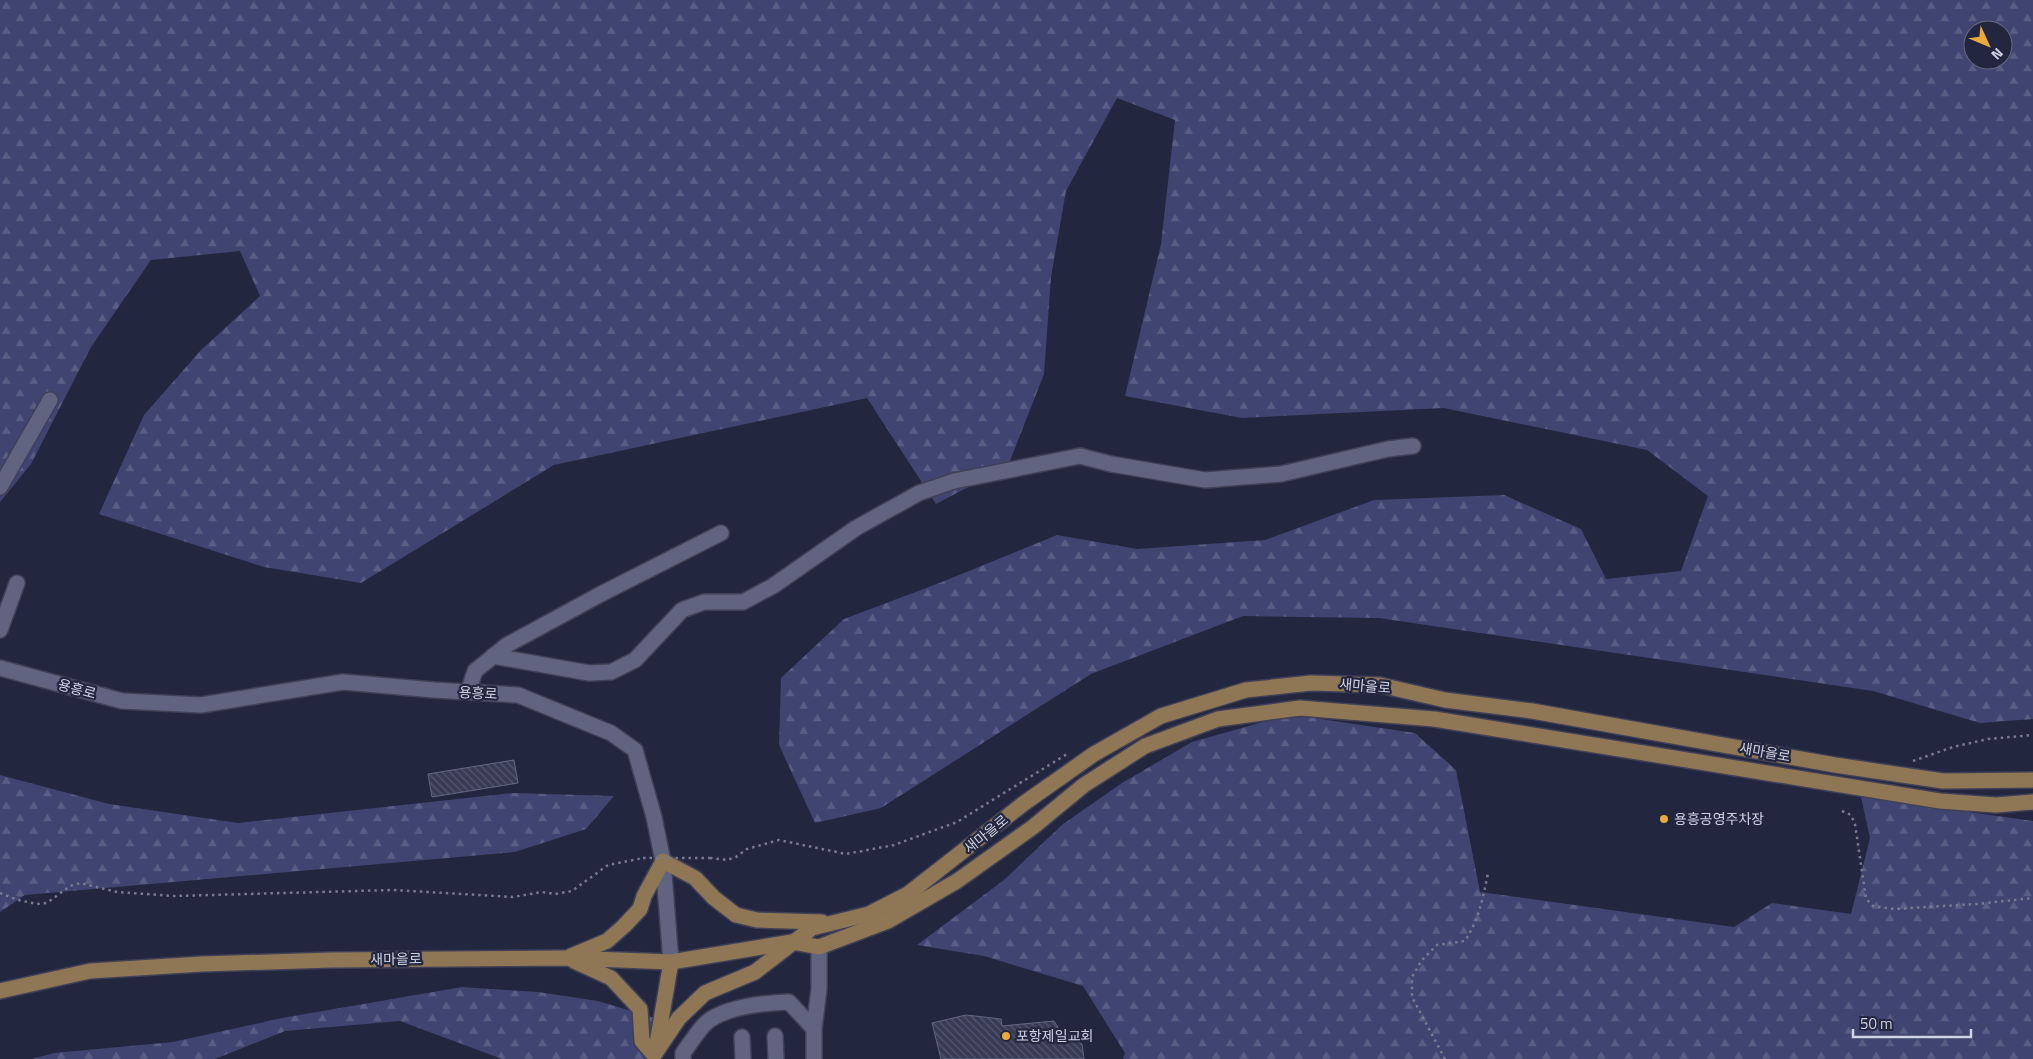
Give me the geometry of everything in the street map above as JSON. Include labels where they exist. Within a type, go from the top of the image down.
[{"type":"main road","name":"새마을로","points":[[792,942],[812,928],[869,914],[908,894],[1023,804],[1094,754],[1161,716],[1246,690],[1311,683],[1380,685],[1445,700],[1532,711],[1943,781],[2033,780]]},
{"type":"main road","name":"새마을로","points":[[0,990],[90,971],[202,964],[332,960],[568,958],[671,962],[792,942],[819,947],[888,921],[957,881],[1033,827],[1084,786],[1145,746],[1218,719],[1300,708],[1434,719],[1940,802],[1996,805],[2033,802]]},
{"type":"main road","points":[[568,958],[606,941],[640,910],[644,896],[663,861],[695,878],[714,898],[736,915],[757,920],[832,922]]},
{"type":"main road","points":[[568,958],[611,978],[640,1009],[642,1040],[654,1057],[679,1018],[705,993],[754,972],[792,942]]},
{"type":"main road","name":"용흥로","points":[[654,1057],[671,962]]},
{"type":"street","points":[[0,486],[50,400]]},
{"type":"street","points":[[493,656],[589,673],[611,672],[635,660],[682,610],[704,602],[743,602],[773,586],[864,524],[919,493],[954,482],[1080,456],[1111,464],[1205,480],[1281,474],[1388,449],[1413,446]]},
{"type":"street","points":[[468,692],[476,671],[507,646],[593,598],[721,533]]},
{"type":"street","points":[[0,630],[18,583]]},
{"type":"street","name":"용흥로","points":[[0,668],[122,701],[201,705],[342,682],[518,695],[611,733],[635,750],[654,817],[663,861],[671,962]]},
{"type":"street","points":[[814,1059],[814,1029],[820,990],[819,947]]},
{"type":"street","points":[[683,1059],[683,1054],[707,1022],[740,1008],[763,1003],[789,1002],[814,1029]]},
{"type":"street","points":[[775,1036],[776,1059]]},
{"type":"street","points":[[742,1037],[743,1059]]},
{"type":"path","points":[[1889,773],[1899,766],[1953,748],[1988,739],[2033,735]]},
{"type":"path","points":[[0,893],[29,903],[47,902],[70,886],[80,883],[116,892],[174,896],[393,890],[513,897],[542,892],[555,894],[572,891],[608,865],[643,858],[710,858],[727,860],[736,857],[747,849],[779,840],[846,854],[894,845],[958,822],[1065,754],[1094,754]]},
{"type":"path","points":[[1842,811],[1851,814],[1855,824],[1866,899],[1873,906],[1894,909],[2033,898]]},
{"type":"path","points":[[1445,1059],[1412,997],[1412,977],[1422,960],[1437,946],[1465,941],[1474,927],[1482,904],[1488,873]]},
{"type":"green space","points":[[0,0],[2033,0],[2033,719],[1980,723],[1873,691],[1379,618],[1243,616],[1091,674],[881,808],[815,823],[779,745],[781,678],[844,619],[942,582],[1057,535],[1137,549],[1265,540],[1374,500],[1504,495],[1581,529],[1606,579],[1681,571],[1708,496],[1647,450],[1444,408],[1242,418],[1125,396],[1161,244],[1175,120],[1117,98],[1066,191],[1051,277],[1044,374],[1008,466],[936,504],[867,398],[554,465],[361,583],[264,567],[99,514],[144,415],[201,350],[260,296],[240,251],[151,260],[91,347],[31,464],[0,502]]},
{"type":"green space","points":[[1307,717],[1415,733],[1456,770],[1480,892],[1734,927],[1772,903],[1851,914],[1870,838],[1861,797],[2033,821],[2033,1059],[1123,1059],[1125,1053],[1083,986],[984,956],[917,945],[1004,880],[1063,824],[1122,783],[1192,742],[1277,718]]},
{"type":"green space","points":[[0,775],[109,804],[238,823],[513,793],[614,796],[586,829],[515,852],[25,895],[0,912]]},
{"type":"green space","points":[[462,987],[538,992],[598,1001],[658,1019],[654,1059],[502,1059],[400,1021],[285,1031],[215,1059],[32,1059],[54,1053],[173,1042],[282,1018]]},
{"type":"building","points":[[514,760],[518,783],[432,797],[428,774]]},
{"type":"building","name":"포항제일교회","points":[[966,1015],[1001,1019],[1002,1026],[1054,1021],[1061,1032],[1077,1032],[1076,1041],[1082,1044],[1084,1059],[941,1059],[932,1023]]},
{"type":"place","name":"용흥공영주차장","points":[[1664,819]]},
{"type":"place","name":"포항제일교회","points":[[1006,1036]]}]
